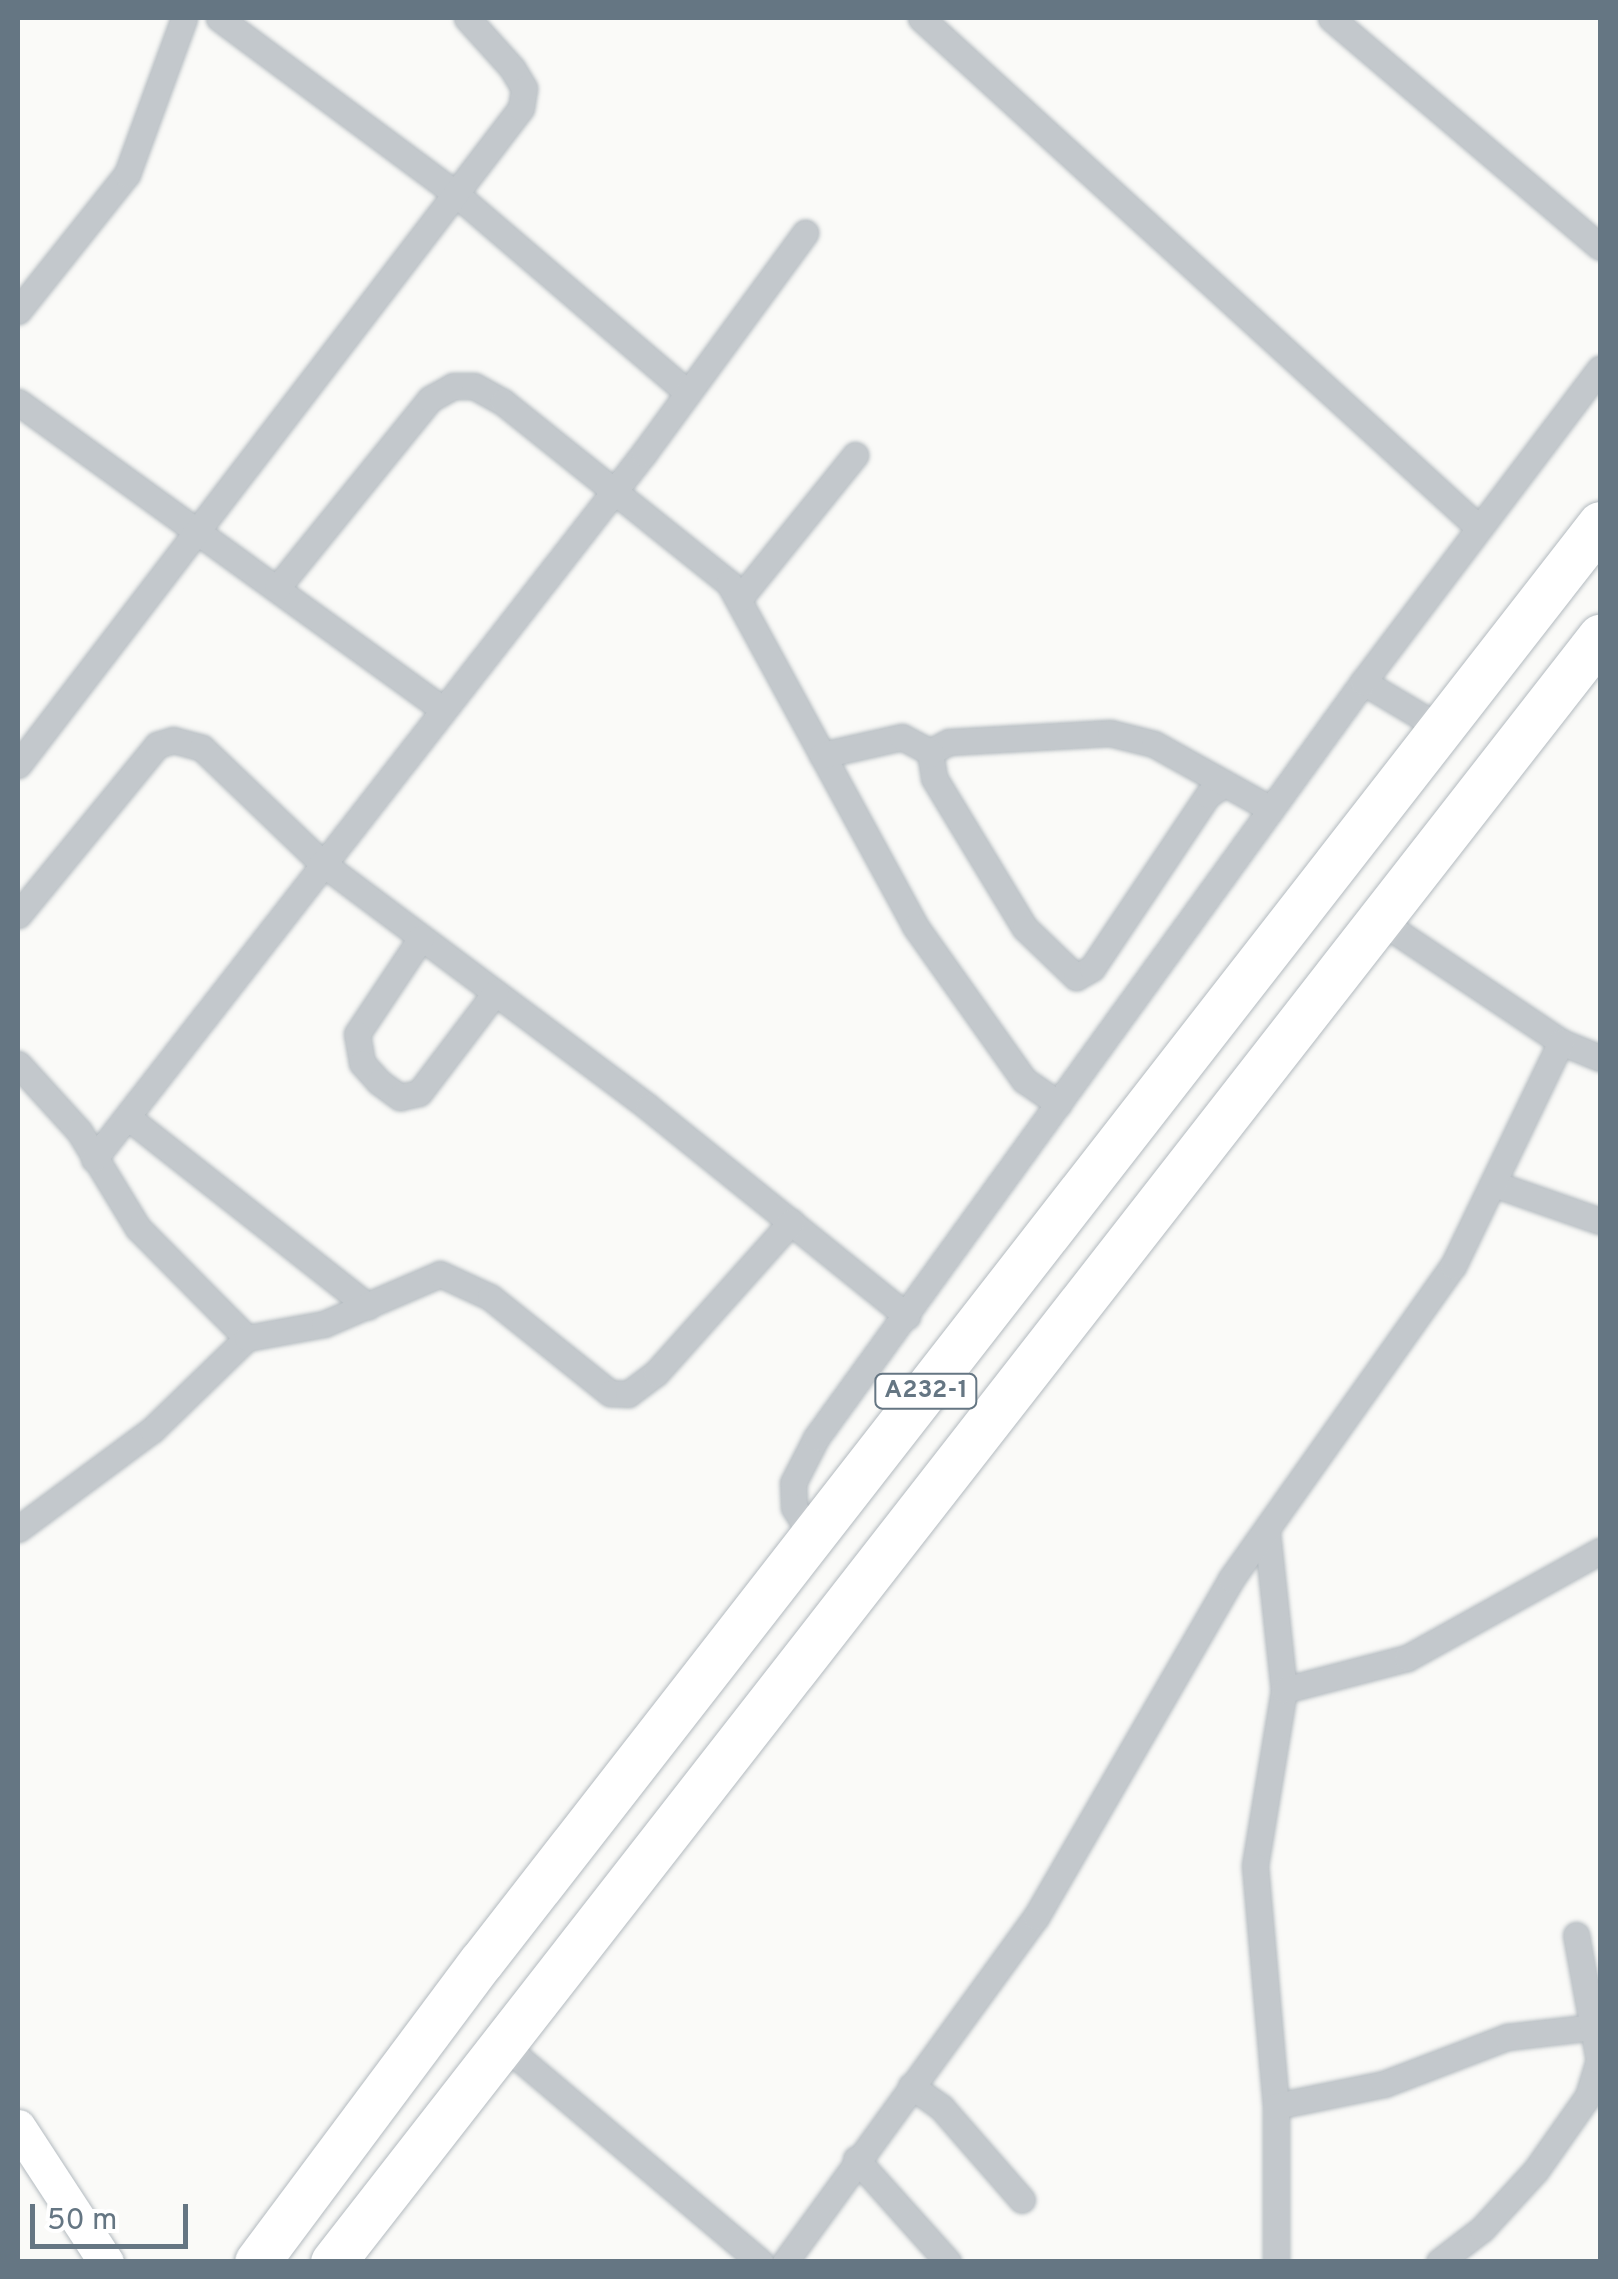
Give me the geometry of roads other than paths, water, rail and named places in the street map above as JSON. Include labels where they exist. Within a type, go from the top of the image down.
[{"type":"highway","name":"A232-1","points":[[257,2262],[812,1536],[1444,730],[1600,524]]},
{"type":"highway","name":"A232-1","points":[[332,2262],[1600,637]]},
{"type":"street","points":[[18,312],[126,174],[184,18]]},
{"type":"street","points":[[219,18],[458,194],[687,392]]},
{"type":"street","points":[[18,765],[521,108],[524,88],[468,18]]},
{"type":"street","points":[[921,18],[1478,527]]},
{"type":"street","points":[[1331,18],[1600,248]]},
{"type":"street","points":[[94,1159],[130,1119],[322,862],[806,233]]},
{"type":"street","points":[[812,1536],[794,1507],[793,1483],[816,1438],[1363,682],[1600,369]]},
{"type":"street","points":[[278,588],[430,399],[453,386],[474,386],[503,402],[612,488],[739,599],[915,926],[1024,1080],[1059,1104]]},
{"type":"street","points":[[18,402],[441,708]]},
{"type":"street","points":[[739,599],[855,455]]},
{"type":"street","points":[[1363,682],[1444,730]]},
{"type":"street","points":[[930,752],[948,742],[1110,732],[1154,744],[1271,809]]},
{"type":"street","points":[[822,755],[902,737],[930,752]]},
{"type":"street","points":[[18,915],[156,745],[173,740],[202,748],[322,862],[791,1222],[906,1316]]},
{"type":"street","points":[[930,752],[934,778],[1016,913],[1076,976],[1092,968],[1208,795],[1222,785]]},
{"type":"street","points":[[1379,920],[1561,1042],[1600,1058]]},
{"type":"street","points":[[421,938],[357,1034],[362,1062],[400,1097],[419,1092],[495,993]]},
{"type":"street","points":[[785,2262],[1068,1868],[1184,1654],[1453,1266],[1497,1185],[1561,1042]]},
{"type":"street","points":[[18,1064],[80,1130],[138,1228],[247,1338]]},
{"type":"street","points":[[130,1119],[368,1306]]},
{"type":"street","points":[[1497,1185],[1600,1221]]},
{"type":"street","points":[[18,1529],[152,1430],[247,1338],[290,1334],[440,1274],[462,1279],[610,1393],[628,1394],[656,1373],[791,1222]]},
{"type":"street","points":[[1267,1532],[1284,1690],[1255,1866],[1276,2106],[1283,2257]]},
{"type":"street","points":[[1284,1690],[1407,1658],[1600,1550]]},
{"type":"street","points":[[1439,2262],[1482,2229],[1536,2170],[1588,2096],[1600,2061],[1576,1935]]},
{"type":"street","points":[[1276,2106],[1384,2084],[1507,2037],[1593,2027]]},
{"type":"street","points":[[500,2042],[760,2262]]},
{"type":"street","points":[[911,2086],[954,2120],[1022,2200]]},
{"type":"street","points":[[18,2127],[30,2164],[106,2262]]},
{"type":"street","points":[[856,2159],[948,2262]]}]
